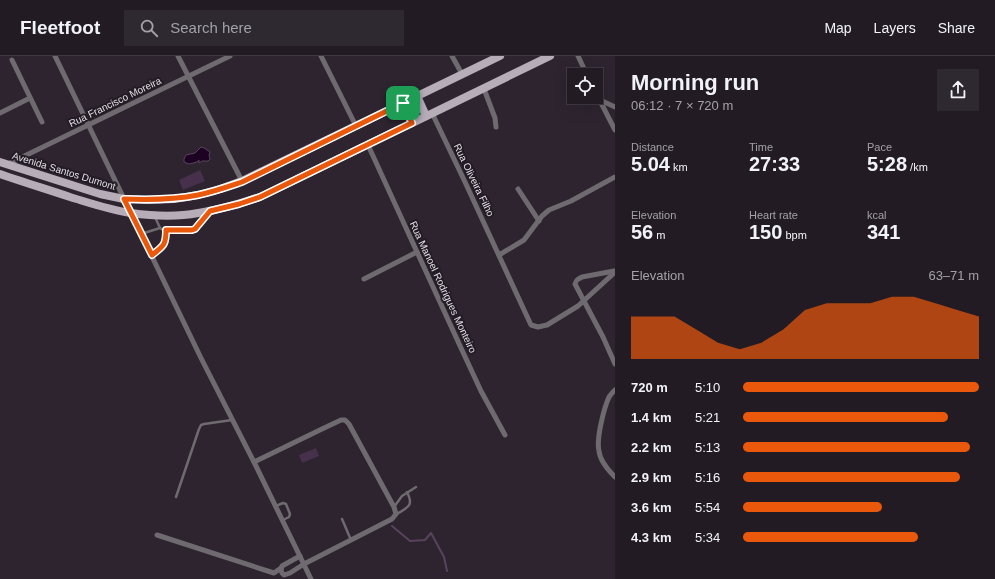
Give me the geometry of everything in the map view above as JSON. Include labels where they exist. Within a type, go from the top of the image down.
[{"type":"main road","name":"Avenida Santos Dumont","points":[[0,162],[100,194],[124,199],[174,199],[198,195],[242,182],[500,56]]},
{"type":"main road","points":[[0,174],[98,206],[132,213],[154,215],[197,214],[239,204],[260,197],[550,56]]},
{"type":"main road","points":[[417,96],[429,114]]},
{"type":"main road","points":[[403,103],[412,123]]},
{"type":"main road","points":[[98,206],[100,194]]},
{"type":"street","points":[[55,56],[201,358],[283,520],[311,579]]},
{"type":"street","points":[[178,56],[242,182]]},
{"type":"street","name":"Rua Francisco Moreira","points":[[8,164],[230,56]]},
{"type":"street","points":[[321,56],[356,126]]},
{"type":"street","points":[[452,56],[462,74]]},
{"type":"street","points":[[578,56],[584,68]]},
{"type":"street","points":[[12,60],[42,122]]},
{"type":"street","points":[[484,89],[495,118],[496,127]]},
{"type":"street","points":[[0,113],[30,98]]},
{"type":"street","points":[[603,101],[615,107]]},
{"type":"street","points":[[602,104],[615,130]]},
{"type":"street","name":"Rua Oliveira Filho","points":[[429,114],[466,182],[531,324],[538,327],[547,326],[578,306],[615,271]]},
{"type":"street","name":"Rua Manoel Rodrigues Monteiro","points":[[368,145],[474,377],[505,435]]},
{"type":"street","points":[[499,255],[524,240],[538,221],[549,210],[571,201],[615,177]]},
{"type":"street","points":[[518,189],[538,221]]},
{"type":"street","points":[[364,279],[417,252]]},
{"type":"street","points":[[615,271],[578,278],[575,284],[603,337],[615,364]]},
{"type":"street","points":[[615,390],[610,396],[602,420],[598,442],[598,450],[603,463],[615,477]]},
{"type":"street","points":[[254,462],[341,420],[345,420],[349,424],[394,507],[396,514],[392,519],[304,564],[290,574],[284,575]]},
{"type":"street","points":[[157,535],[274,573],[289,576],[293,579]]},
{"type":"street","points":[[274,573],[282,566],[300,556]]},
{"type":"street","points":[[281,568],[284,575]]},
{"type":"street","points":[[293,572],[293,579]]},
{"type":"lane","points":[[141,234],[160,228],[163,230],[195,229],[210,211]]},
{"type":"lane","points":[[154,215],[160,228]]},
{"type":"lane","points":[[152,255],[165,244],[166,230]]},
{"type":"lane","points":[[176,497],[201,425],[209,422],[233,420]]},
{"type":"lane","points":[[394,507],[402,496],[416,487]]},
{"type":"lane","points":[[396,514],[410,504],[410,498],[407,492]]},
{"type":"lane","points":[[276,506],[283,503],[286,504],[290,512],[290,516],[283,520]]},
{"type":"lane","points":[[342,519],[351,540]]},
{"type":"shaded area","points":[[201,147],[210,152],[210,159],[208,161],[202,161],[199,163],[199,160],[189,164],[184,162],[186,155],[195,153]]},
{"type":"shaded area","points":[[200,170],[205,181],[183,190],[179,180]]},
{"type":"shaded area","points":[[316,448],[319,456],[302,463],[299,455]]},
{"type":"waterway","points":[[392,526],[410,541],[425,540],[431,533],[444,557],[447,571]]},
{"type":"route","points":[[403,103],[412,123],[260,197],[210,211],[195,229],[166,230],[165,244],[152,255],[124,199],[174,199],[198,195],[242,182],[403,103]]}]
